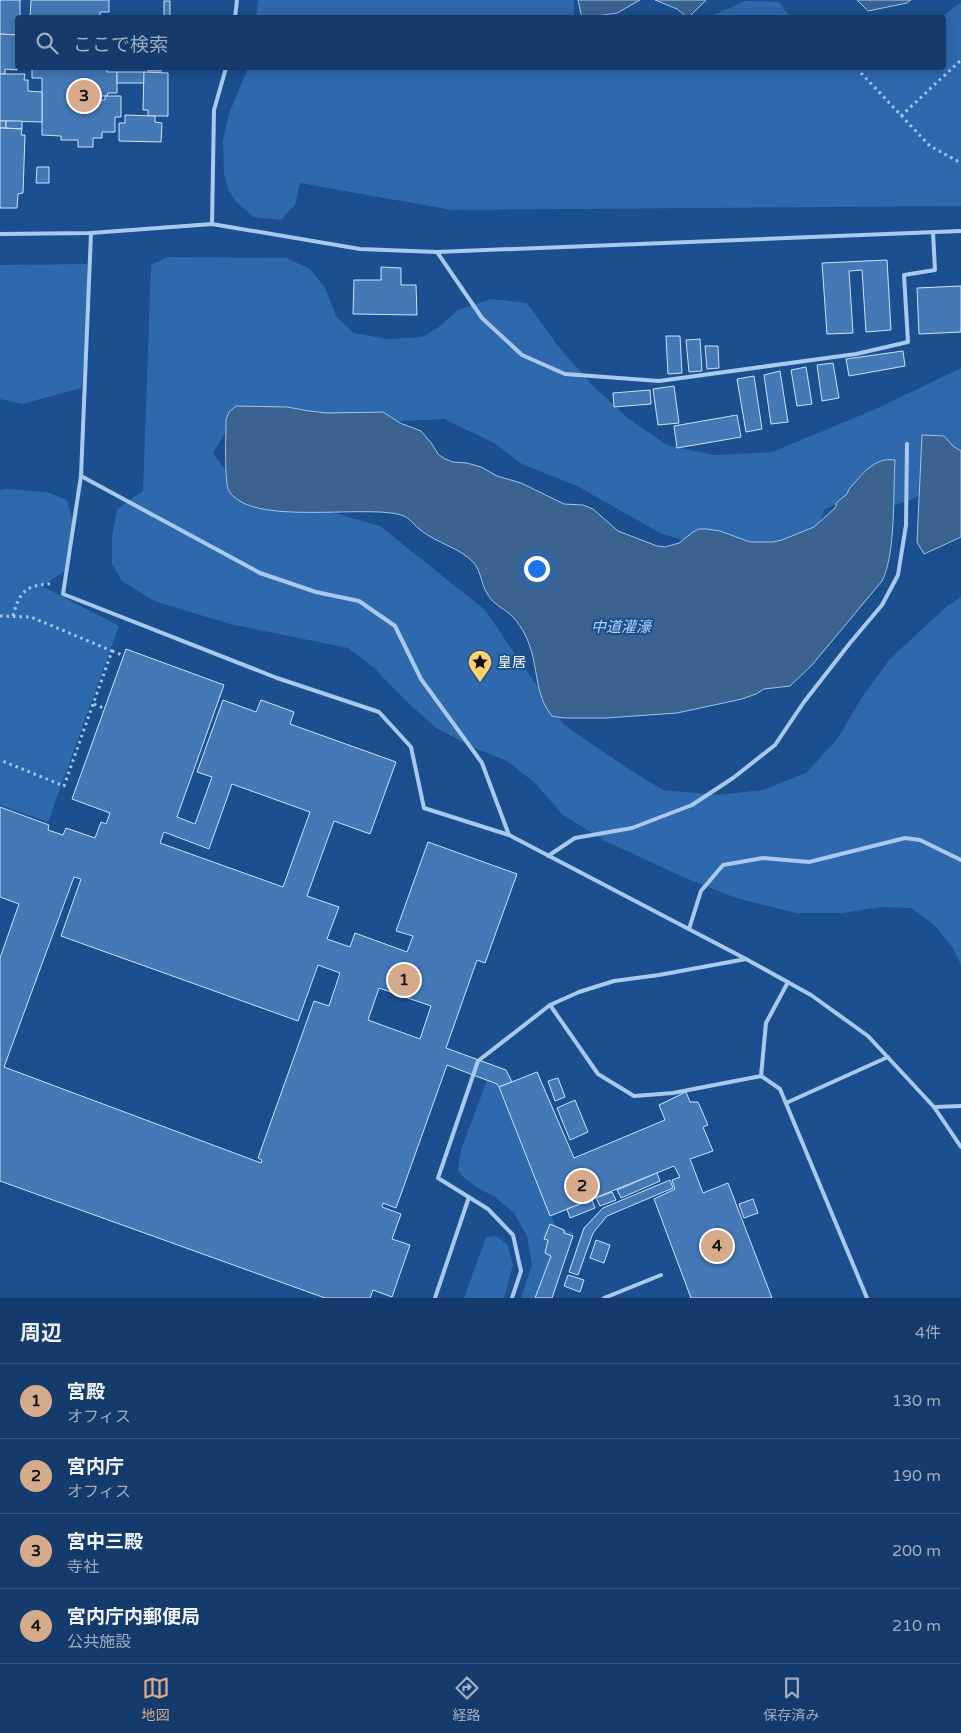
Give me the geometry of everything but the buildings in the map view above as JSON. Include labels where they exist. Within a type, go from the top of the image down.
[{"type":"lane","points":[[235,15],[237,0]]},
{"type":"lane","points":[[212,224],[214,110],[225,70]]},
{"type":"lane","points":[[0,234],[91,233],[212,224],[360,249],[437,252],[961,231]]},
{"type":"lane","points":[[437,252],[482,318],[522,355],[565,374],[659,381],[856,354],[908,342],[904,275],[935,270],[933,232]]},
{"type":"lane","points":[[91,233],[81,476],[63,594],[278,678],[379,712],[411,747],[424,808],[509,835],[811,995],[868,1036],[934,1107],[961,1147]]},
{"type":"lane","points":[[548,856],[576,838],[632,828],[692,805],[733,778],[775,745],[810,694],[882,605],[898,575],[906,525],[907,444]]},
{"type":"lane","points":[[81,476],[260,573],[316,592],[359,601],[395,626],[421,679],[482,762],[509,835]]},
{"type":"lane","points":[[688,929],[701,891],[723,865],[763,858],[809,862],[905,838],[920,840],[961,860]]},
{"type":"lane","points":[[512,1298],[521,1271],[513,1235],[488,1209],[438,1178],[478,1061],[550,1005],[579,992],[614,981],[746,959]]},
{"type":"lane","points":[[761,1076],[766,1023],[788,982]]},
{"type":"lane","points":[[550,1005],[598,1074],[634,1096],[673,1093],[761,1076],[780,1090],[867,1298]]},
{"type":"lane","points":[[786,1103],[888,1057]]},
{"type":"lane","points":[[934,1107],[961,1106]]},
{"type":"lane","points":[[435,1298],[470,1197]]},
{"type":"lane","points":[[604,1298],[662,1275]]},
{"type":"path","points":[[901,116],[961,60]]},
{"type":"path","points":[[861,73],[930,146],[961,163]]},
{"type":"path","points":[[13,616],[17,600],[28,589],[41,584],[64,584]]},
{"type":"path","points":[[0,616],[31,617],[122,655]]},
{"type":"path","points":[[0,760],[64,786],[112,651]]},
{"type":"path","points":[[94,704],[103,708]]},
{"type":"shaded area","points":[[258,0],[574,0],[574,15],[256,15]]},
{"type":"shaded area","points":[[745,1],[779,2],[789,15],[714,15]]},
{"type":"shaded area","points":[[961,2],[961,206],[452,210],[300,183],[295,205],[281,220],[254,217],[236,202],[228,189],[224,173],[223,141],[229,114],[247,70],[946,70],[945,15]]},
{"type":"shaded area","points":[[167,257],[287,258],[310,269],[325,288],[336,316],[354,333],[386,339],[422,337],[439,327],[458,310],[491,299],[527,303],[558,346],[594,387],[629,419],[667,445],[714,455],[772,452],[876,409],[961,368],[961,475],[908,501],[869,513],[852,497],[825,509],[812,542],[712,548],[662,534],[577,486],[522,464],[494,443],[444,419],[227,430],[213,453],[235,484],[380,526],[485,610],[564,725],[663,790],[716,795],[763,790],[806,773],[838,738],[864,694],[890,659],[946,607],[961,597],[961,965],[953,948],[933,924],[911,908],[881,907],[843,913],[796,913],[736,898],[683,877],[605,841],[563,815],[535,783],[507,761],[475,748],[436,728],[373,667],[348,648],[230,624],[154,601],[122,581],[112,564],[112,537],[117,509],[143,491],[151,265]]},
{"type":"shaded area","points":[[87,264],[87,331],[81,388],[22,404],[0,399],[0,265]]},
{"type":"shaded area","points":[[0,490],[47,492],[67,500],[72,519],[69,568],[42,586],[119,626],[48,822],[0,805]]},
{"type":"shaded area","points":[[487,1080],[497,1084],[555,1226],[574,1233],[552,1298],[521,1298],[532,1265],[527,1236],[514,1213],[495,1197],[476,1187],[462,1176],[458,1170],[461,1150]]},
{"type":"shaded area","points":[[496,1236],[507,1244],[513,1265],[504,1298],[464,1298],[486,1237]]},
{"type":"water","points":[[578,0],[640,0],[617,13],[581,15]]},
{"type":"water","points":[[655,0],[706,0],[691,15],[684,15],[677,9]]},
{"type":"water","points":[[857,0],[911,0],[907,3],[868,11]]},
{"type":"water","name":"中道灌濠","points":[[236,406],[287,407],[327,413],[383,412],[400,423],[421,431],[438,454],[445,459],[481,467],[497,476],[521,483],[564,504],[583,505],[593,509],[618,531],[657,546],[665,547],[679,543],[699,529],[720,531],[750,542],[782,540],[814,527],[836,507],[836,503],[847,494],[863,473],[874,464],[880,461],[895,460],[890,555],[882,581],[812,665],[790,686],[764,689],[742,699],[677,713],[606,718],[563,718],[552,716],[542,700],[532,653],[525,635],[513,617],[491,599],[485,589],[478,569],[468,557],[428,535],[401,515],[384,512],[283,512],[241,502],[229,491],[226,469],[226,420],[229,412]]},
{"type":"water","points":[[922,435],[944,436],[953,446],[961,451],[961,537],[924,554],[917,542]]},
{"type":"place","name":"宮中三殿","points":[[84,96]]},
{"type":"place","name":"皇居","points":[[480,683]]},
{"type":"place","name":"宮殿","points":[[404,980]]},
{"type":"place","name":"宮内庁","points":[[582,1186]]},
{"type":"place","name":"宮内庁内郵便局","points":[[717,1246]]}]
